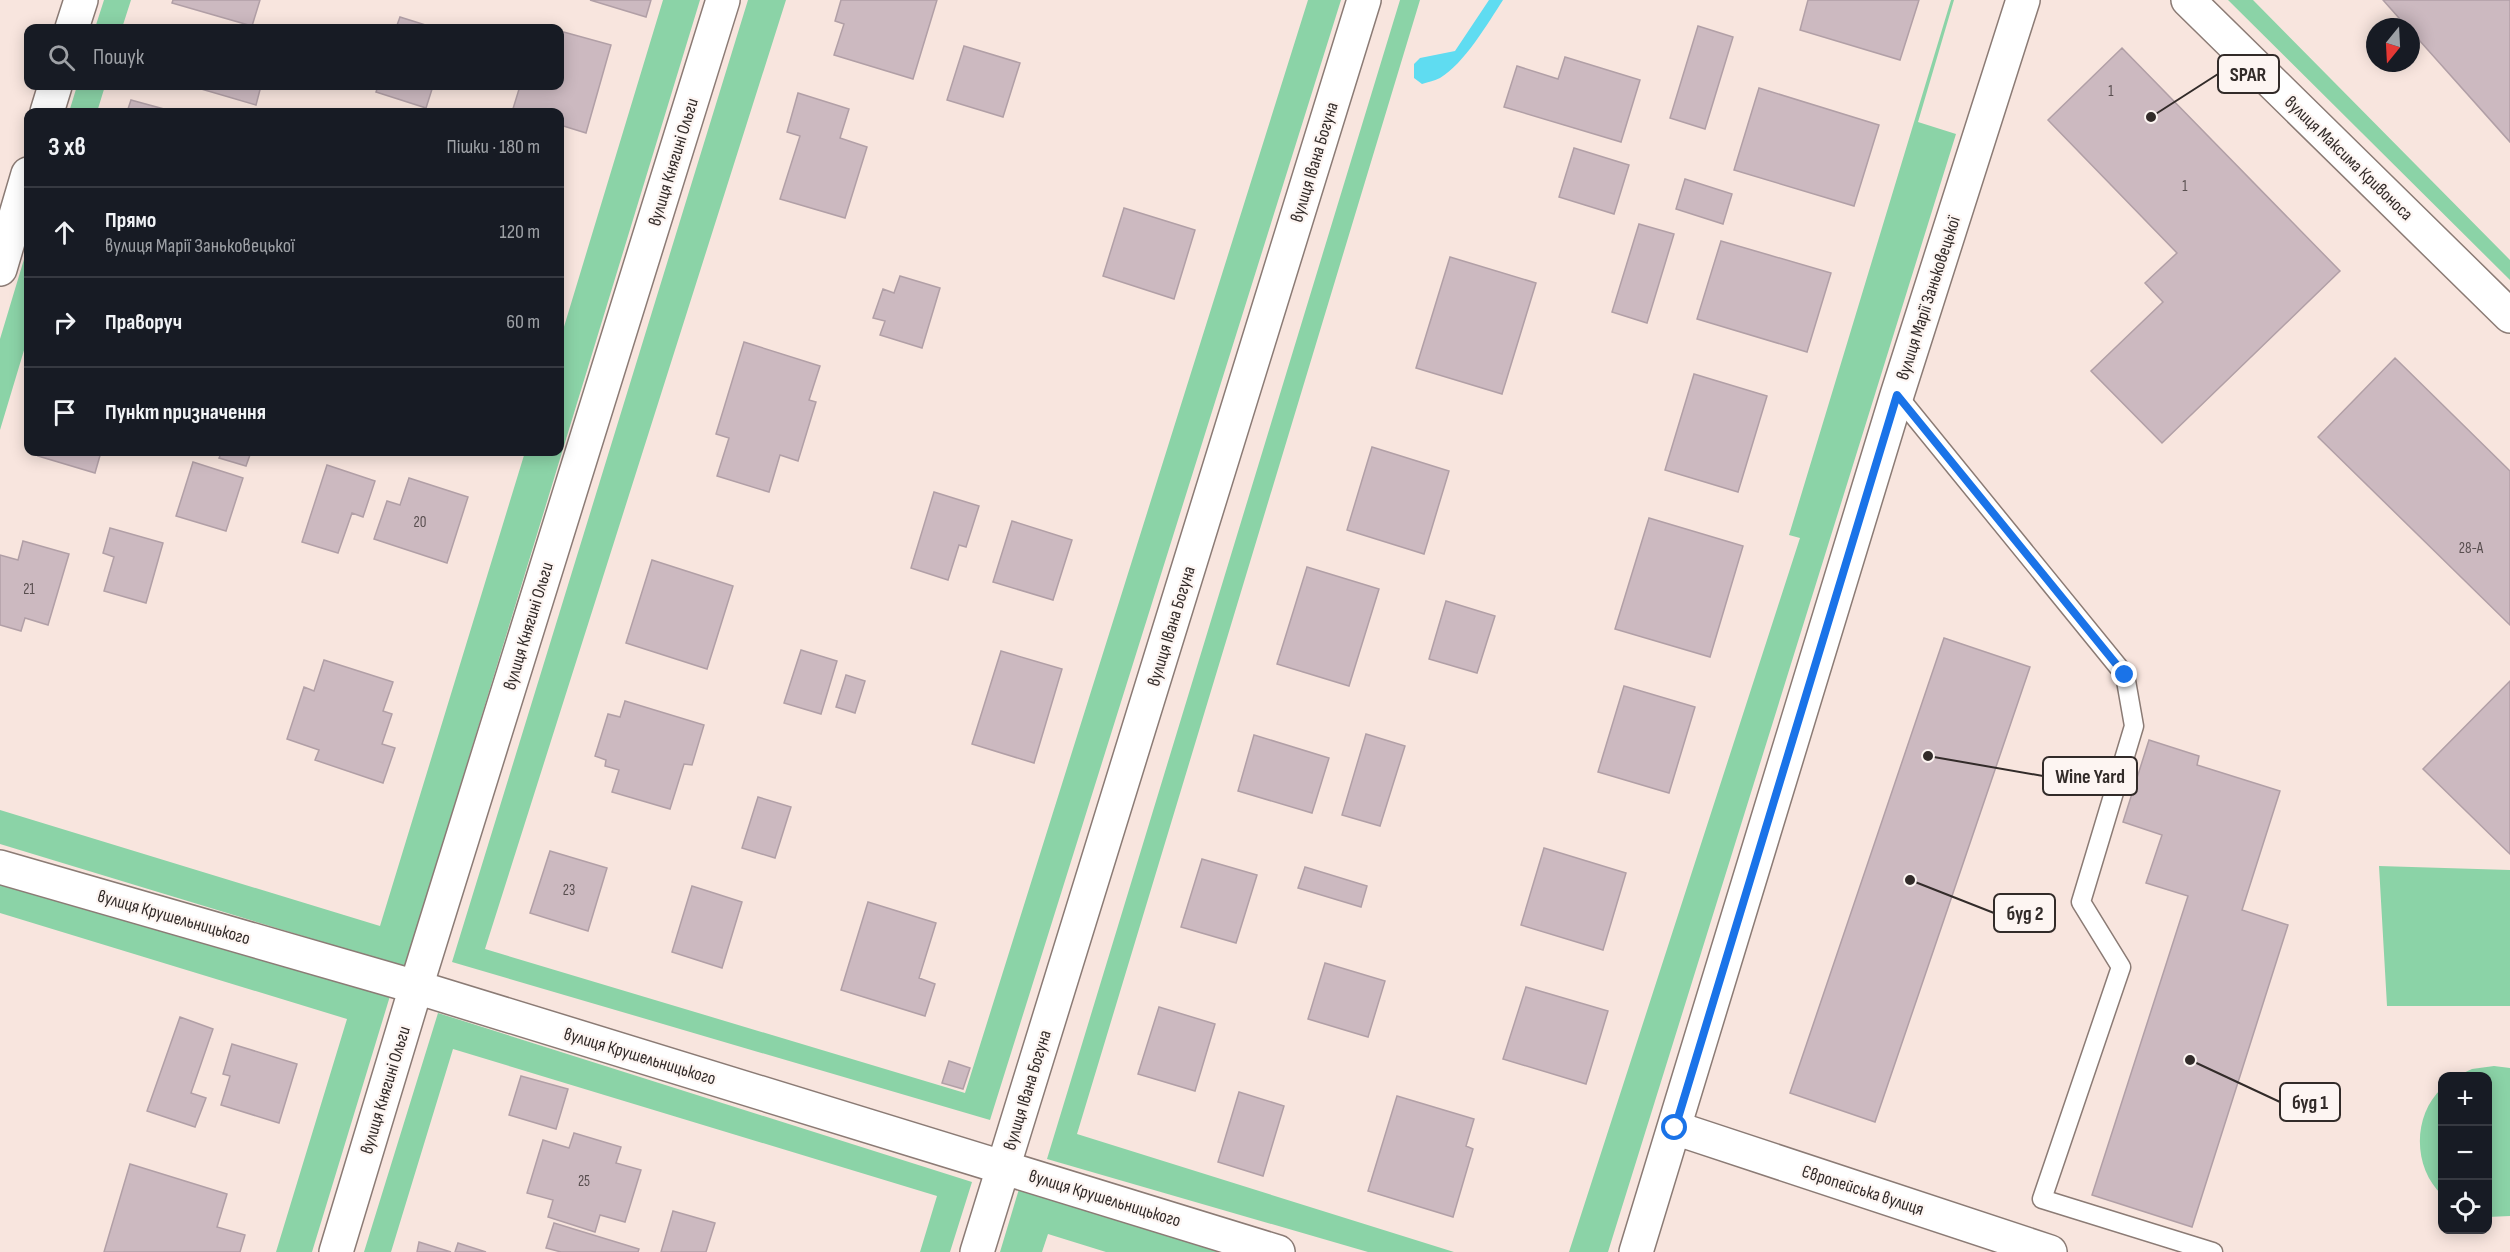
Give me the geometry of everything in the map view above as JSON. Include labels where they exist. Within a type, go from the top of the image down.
[{"type":"street","points":[[73,24],[81,0]]},
{"type":"street","name":"вулиця Княгині Ольги","points":[[336,1252],[416,987],[723,0]]},
{"type":"street","name":"вулиця Івана Богуна","points":[[977,1252],[1364,0]]},
{"type":"street","name":"вулиця Марії Заньковецької","points":[[1636,1252],[1897,395],[2023,0]]},
{"type":"street","name":"вулиця Максима Кривоноса","points":[[2188,0],[2510,316]]},
{"type":"street","points":[[48,108],[54,90]]},
{"type":"street","points":[[0,269],[24,188]]},
{"type":"street","name":"вулиця Крушельницького","points":[[0,867],[416,987],[1278,1252]]},
{"type":"street","name":"Європейська вулиця","points":[[1675,1128],[2050,1252]]},
{"type":"lane","points":[[1897,395],[2125,675],[2134,726],[2081,902],[2121,967],[2042,1199],[2213,1252]]},
{"type":"green space","points":[[104,0],[131,0],[123,24],[96,24]]},
{"type":"green space","points":[[663,0],[700,0],[564,446],[564,327]]},
{"type":"green space","points":[[748,0],[786,0],[485,949],[965,1093],[1308,0],[1341,0],[990,1120],[452,962]]},
{"type":"green space","points":[[1400,0],[1420,0],[1077,1134],[1454,1252],[1368,1252],[1047,1159]]},
{"type":"green space","points":[[1951,0],[1954,0],[1918,122],[1956,134],[1608,1252],[1569,1252],[1800,538],[1789,535]]},
{"type":"green space","points":[[2228,0],[2253,0],[2510,260],[2510,280]]},
{"type":"green space","points":[[76,90],[104,90],[98,108],[70,108]]},
{"type":"green space","points":[[24,259],[24,350],[0,430],[0,339]]},
{"type":"green space","points":[[524,456],[561,456],[405,967],[0,844],[0,810],[380,926]]},
{"type":"green space","points":[[2379,866],[2510,870],[2510,1006],[2387,1006]]},
{"type":"green space","points":[[0,881],[390,996],[312,1252],[276,1252],[347,1019],[0,913]]},
{"type":"green space","points":[[438,1013],[972,1182],[950,1252],[920,1252],[937,1196],[453,1049],[391,1252],[364,1252]]},
{"type":"green space","points":[[2494,1066],[2510,1068],[2510,1216],[2492,1217],[2492,1072],[2466,1072]]},
{"type":"green space","points":[[2438,1093],[2438,1191],[2426,1171],[2421,1157],[2420,1142],[2425,1113]]},
{"type":"green space","points":[[1019,1189],[1221,1252],[1106,1252],[1048,1234],[1042,1252],[1000,1252]]},
{"type":"water","points":[[1489,0],[1503,0],[1458,63],[1449,72],[1435,80],[1422,84],[1414,78],[1414,64],[1420,58],[1455,51]]},
{"type":"building","points":[[173,0],[260,0],[253,24],[245,24],[172,3]]},
{"type":"building","points":[[590,0],[651,0],[646,17]]},
{"type":"building","points":[[841,0],[937,0],[913,79],[834,55],[844,24],[835,21]]},
{"type":"building","points":[[1808,0],[1919,0],[1900,60],[1800,30]]},
{"type":"building","points":[[2383,0],[2510,0],[2510,142],[2420,41],[2420,18],[2399,18]]},
{"type":"building","points":[[400,17],[422,24],[397,24]]},
{"type":"building","points":[[1698,26],[1733,37],[1705,129],[1670,118]]},
{"type":"building","points":[[564,32],[611,45],[586,133],[564,126],[564,108],[513,108],[519,90],[564,90]]},
{"type":"building","points":[[964,46],[1020,63],[1003,117],[947,100]]},
{"type":"building","points":[[2122,48],[2340,271],[2162,443],[2091,371],[2163,302],[2145,283],[2177,253],[2048,120]]},
{"type":"building","points":[[1565,57],[1640,80],[1621,142],[1504,107],[1517,66],[1558,79]]},
{"type":"building","points":[[1759,88],[1879,125],[1854,206],[1734,170]]},
{"type":"building","points":[[205,90],[260,90],[256,105]]},
{"type":"building","points":[[377,90],[432,90],[426,108],[376,92]]},
{"type":"building","points":[[798,93],[849,109],[840,138],[867,147],[845,218],[780,199],[800,136],[787,132]]},
{"type":"building","points":[[131,100],[160,108],[128,108]]},
{"type":"building","points":[[1574,148],[1629,165],[1614,214],[1559,197]]},
{"type":"building","points":[[1685,179],[1732,194],[1723,224],[1676,209]]},
{"type":"building","points":[[1124,208],[1195,230],[1174,299],[1103,276]]},
{"type":"building","points":[[1639,224],[1674,234],[1647,323],[1612,312]]},
{"type":"building","points":[[1721,241],[1831,273],[1807,352],[1697,319]]},
{"type":"building","points":[[1450,257],[1536,283],[1502,394],[1416,368]]},
{"type":"building","points":[[900,276],[940,288],[922,348],[880,335],[885,321],[873,318],[883,289],[894,293]]},
{"type":"building","points":[[744,342],[820,366],[809,400],[816,402],[798,461],[780,455],[769,492],[717,476],[729,438],[716,434]]},
{"type":"building","points":[[2395,358],[2510,471],[2510,625],[2318,437]]},
{"type":"building","points":[[1694,374],[1767,396],[1738,492],[1665,470]]},
{"type":"building","points":[[1372,447],[1449,471],[1424,554],[1347,530]]},
{"type":"building","points":[[38,456],[100,456],[95,473]]},
{"type":"building","points":[[220,456],[250,456],[246,466],[219,458]]},
{"type":"building","points":[[193,462],[243,478],[226,531],[176,516]]},
{"type":"building","points":[[327,465],[375,481],[363,517],[352,513],[338,553],[302,542]]},
{"type":"building","points":[[409,478],[468,497],[447,563],[374,539],[387,501],[400,505]]},
{"type":"building","points":[[934,492],[979,506],[966,547],[959,545],[948,580],[911,568]]},
{"type":"building","points":[[1649,518],[1743,546],[1710,657],[1615,629]]},
{"type":"building","points":[[1012,521],[1072,540],[1053,600],[993,582]]},
{"type":"building","points":[[110,528],[163,543],[146,603],[104,591],[114,557],[103,553]]},
{"type":"building","points":[[23,541],[69,554],[48,625],[25,618],[21,631],[0,625],[0,555],[18,560]]},
{"type":"building","points":[[652,560],[733,586],[707,669],[626,643]]},
{"type":"building","points":[[1307,567],[1379,589],[1349,686],[1277,664]]},
{"type":"building","points":[[1446,601],[1495,616],[1477,673],[1429,659]]},
{"type":"building","points":[[1944,638],[2030,667],[1875,1122],[1790,1093]]},
{"type":"building","points":[[801,650],[837,661],[821,714],[784,703]]},
{"type":"building","points":[[1001,651],[1062,669],[1034,763],[972,744]]},
{"type":"building","points":[[324,660],[393,682],[383,711],[392,714],[382,744],[395,748],[383,783],[315,760],[319,750],[287,739],[304,687],[314,691]]},
{"type":"building","points":[[846,675],[865,681],[855,713],[836,707]]},
{"type":"building","points":[[2510,681],[2510,854],[2423,769]]},
{"type":"building","points":[[1624,686],[1695,707],[1669,793],[1598,772]]},
{"type":"building","points":[[625,701],[704,725],[692,765],[684,764],[670,809],[612,792],[619,770],[605,766],[606,760],[595,756],[608,714],[620,717]]},
{"type":"building","points":[[1366,734],[1405,746],[1380,826],[1342,815]]},
{"type":"building","points":[[1254,735],[1329,758],[1312,813],[1238,791]]},
{"type":"building","points":[[2149,740],[2199,756],[2197,765],[2280,791],[2242,910],[2288,925],[2192,1227],[2092,1195],[2188,896],[2146,883],[2162,835],[2123,822]]},
{"type":"building","points":[[758,797],[791,807],[775,858],[742,848]]},
{"type":"building","points":[[1544,848],[1626,873],[1603,950],[1521,925]]},
{"type":"building","points":[[550,851],[607,868],[588,931],[530,913]]},
{"type":"building","points":[[1202,859],[1257,875],[1236,943],[1181,927]]},
{"type":"building","points":[[1305,867],[1367,886],[1361,907],[1298,888]]},
{"type":"building","points":[[692,886],[742,902],[722,968],[672,952]]},
{"type":"building","points":[[868,902],[936,923],[919,978],[935,984],[925,1016],[841,990]]},
{"type":"building","points":[[1325,963],[1385,981],[1368,1037],[1308,1019]]},
{"type":"building","points":[[1526,987],[1608,1011],[1586,1084],[1503,1059]]},
{"type":"building","points":[[1159,1007],[1215,1024],[1195,1091],[1138,1074]]},
{"type":"building","points":[[180,1017],[213,1029],[191,1093],[206,1098],[195,1127],[147,1111]]},
{"type":"building","points":[[232,1044],[297,1064],[279,1123],[221,1105],[230,1076],[223,1074]]},
{"type":"building","points":[[949,1061],[970,1068],[963,1089],[942,1083]]},
{"type":"building","points":[[521,1076],[568,1089],[556,1129],[509,1115]]},
{"type":"building","points":[[1239,1092],[1284,1106],[1263,1176],[1218,1162]]},
{"type":"building","points":[[1397,1096],[1474,1119],[1466,1146],[1473,1149],[1453,1217],[1368,1191]]},
{"type":"building","points":[[574,1133],[621,1147],[616,1163],[641,1170],[625,1222],[600,1215],[595,1232],[548,1217],[553,1200],[527,1193],[543,1140],[569,1148]]},
{"type":"building","points":[[130,1164],[227,1194],[217,1227],[245,1235],[240,1252],[104,1252]]},
{"type":"building","points":[[673,1211],[715,1223],[706,1252],[661,1252]]},
{"type":"building","points":[[554,1223],[639,1249],[638,1252],[561,1252],[546,1248]]},
{"type":"building","points":[[419,1242],[451,1252],[417,1252]]},
{"type":"building","points":[[458,1243],[486,1252],[455,1252]]},
{"type":"place","name":"SPAR","points":[[2151,117]]},
{"type":"place","name":"Wine Yard","points":[[1928,756]]},
{"type":"place","name":"буд 2","points":[[1910,880]]},
{"type":"place","name":"буд 1","points":[[2190,1060]]},
{"type":"route","points":[[1675,1128],[1897,395],[2125,675]]}]
